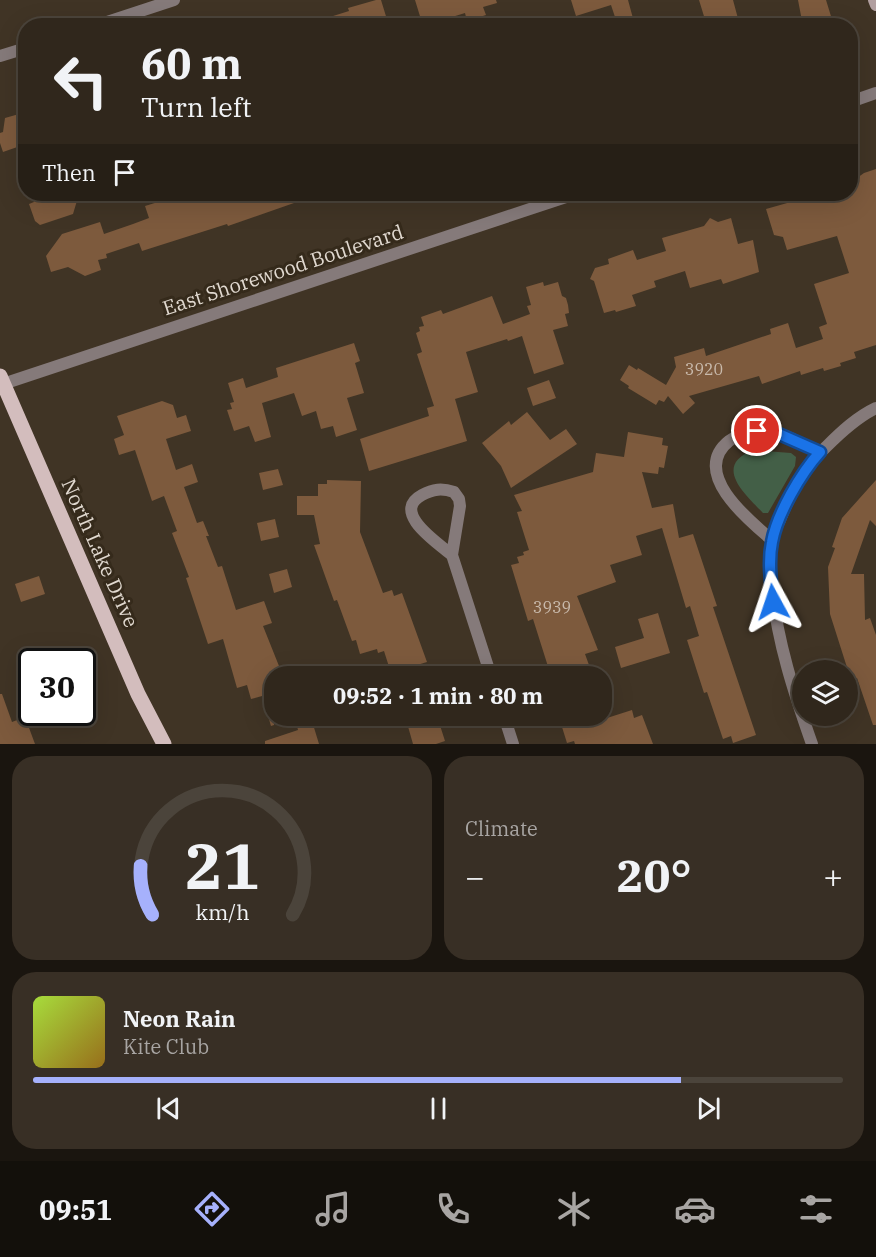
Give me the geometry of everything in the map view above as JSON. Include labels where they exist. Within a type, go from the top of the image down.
[{"type":"main road","name":"North Lake Drive","points":[[2,380],[138,694],[164,744]]},
{"type":"street","points":[[119,18],[174,0]]},
{"type":"street","points":[[874,0],[876,5]]},
{"type":"street","points":[[0,56],[18,50]]},
{"type":"street","points":[[858,99],[876,93]]},
{"type":"street","name":"East Shorewood Boulevard","points":[[2,380],[553,201]]},
{"type":"street","points":[[812,744],[788,675],[780,643],[775,617],[770,561],[772,540],[792,492],[805,468],[840,434],[867,412],[876,408]]},
{"type":"street","points":[[772,540],[749,521],[718,480],[715,471],[716,459],[723,445],[743,432],[757,431],[779,434],[820,452]]},
{"type":"street","points":[[452,555],[414,521],[411,509],[416,498],[431,490],[444,489],[454,492],[459,499],[460,506],[452,555],[488,666]]},
{"type":"street","points":[[507,726],[513,744]]},
{"type":"green space","points":[[753,450],[791,453],[796,457],[795,466],[768,513],[763,513],[748,497],[736,480],[734,472],[735,464],[741,456]]},
{"type":"building","points":[[381,0],[387,18],[327,18],[349,11],[348,8]]},
{"type":"building","points":[[415,0],[496,0],[497,3],[483,7],[486,15],[476,18],[466,18],[465,13],[449,18],[421,18]]},
{"type":"building","points":[[571,0],[628,0],[633,18],[615,18],[611,5],[576,16]]},
{"type":"building","points":[[699,0],[733,0],[738,18],[705,18]]},
{"type":"building","points":[[798,0],[826,0],[832,18],[801,18]]},
{"type":"building","points":[[18,114],[18,147],[3,152],[0,133],[3,132],[5,118]]},
{"type":"building","points":[[876,169],[876,345],[854,352],[856,358],[824,371],[823,368],[801,375],[800,371],[762,384],[759,376],[689,396],[695,403],[683,414],[668,396],[664,402],[659,400],[656,405],[628,388],[629,386],[620,380],[629,365],[666,385],[676,367],[674,357],[704,348],[706,356],[771,334],[770,329],[788,323],[796,348],[823,339],[819,327],[827,324],[814,284],[849,273],[837,236],[787,250],[783,237],[774,235],[766,209],[794,201],[858,201],[858,177]]},
{"type":"building","points":[[77,201],[73,214],[40,225],[35,221],[29,204]]},
{"type":"building","points":[[161,201],[300,201],[228,226],[227,224],[142,251],[139,243],[106,254],[107,258],[98,260],[101,270],[85,276],[68,267],[51,272],[46,256],[62,234],[100,222],[104,234],[149,218],[145,206]]},
{"type":"building","points":[[710,218],[718,222],[731,218],[738,244],[753,240],[759,272],[723,284],[721,279],[690,288],[685,271],[654,281],[656,287],[632,295],[636,306],[604,313],[594,281],[590,279],[595,268],[609,264],[608,259],[633,250],[637,260],[666,251],[662,238],[704,226]]},
{"type":"building","points":[[543,282],[544,286],[558,282],[562,296],[566,298],[568,305],[569,313],[565,314],[568,326],[553,330],[564,364],[534,374],[522,336],[466,352],[478,392],[455,399],[467,441],[369,471],[360,439],[429,416],[427,408],[434,406],[417,354],[422,352],[416,333],[420,331],[419,327],[424,326],[421,317],[441,310],[443,314],[492,296],[503,324],[530,314],[527,306],[531,305],[526,287]]},
{"type":"building","points":[[354,343],[360,361],[355,363],[364,393],[347,398],[357,430],[336,437],[333,426],[321,429],[316,411],[302,416],[294,393],[262,403],[271,437],[255,442],[249,426],[234,431],[227,410],[232,409],[230,403],[234,402],[228,383],[243,378],[246,388],[278,377],[276,368]]},
{"type":"building","points":[[549,380],[556,398],[533,406],[527,388]]},
{"type":"building","points":[[162,401],[173,405],[177,418],[186,415],[191,431],[166,439],[176,470],[192,464],[198,482],[184,487],[197,523],[203,521],[209,536],[206,536],[218,567],[222,566],[236,610],[264,601],[272,623],[263,626],[279,666],[264,666],[264,703],[262,696],[251,699],[247,685],[237,688],[223,639],[208,644],[186,578],[189,577],[172,533],[177,531],[164,496],[152,501],[135,450],[119,455],[114,439],[124,435],[117,416]]},
{"type":"building","points":[[527,412],[550,440],[566,429],[577,444],[511,488],[501,466],[482,443],[509,421],[511,425]]},
{"type":"building","points":[[628,432],[663,438],[662,445],[668,446],[664,468],[659,467],[658,474],[642,472],[652,508],[673,504],[679,538],[693,534],[717,606],[713,607],[756,735],[733,743],[731,736],[723,739],[707,692],[704,693],[687,640],[699,636],[690,606],[686,608],[662,528],[636,536],[642,555],[610,565],[616,582],[577,596],[598,650],[585,654],[589,666],[548,666],[533,619],[528,621],[511,565],[519,563],[517,557],[529,550],[517,512],[522,511],[514,495],[593,472],[596,453],[624,457]]},
{"type":"building","points":[[278,469],[283,485],[263,490],[259,473]]},
{"type":"building","points":[[327,480],[361,481],[360,532],[383,593],[392,590],[394,596],[402,593],[427,662],[414,666],[389,666],[384,651],[378,653],[377,649],[360,654],[356,640],[352,641],[337,600],[334,601],[314,545],[320,544],[314,515],[297,515],[297,496],[318,496],[318,484],[327,484]]},
{"type":"building","points":[[876,480],[876,526],[870,520],[851,574],[864,574],[865,620],[870,618],[876,635],[876,725],[873,725],[858,681],[858,660],[845,660],[830,614],[828,567],[842,518]]},
{"type":"building","points":[[275,519],[279,537],[261,541],[257,523]]},
{"type":"building","points":[[287,569],[292,587],[274,593],[269,574]]},
{"type":"building","points":[[39,576],[45,594],[21,602],[15,584]]},
{"type":"building","points":[[658,613],[670,653],[621,668],[615,647],[644,638],[638,619]]},
{"type":"building","points":[[0,694],[2,694],[12,722],[18,720],[18,726],[28,726],[35,744],[0,744]]},
{"type":"building","points":[[632,710],[634,718],[642,715],[653,744],[575,744],[574,741],[567,743],[562,727],[612,726],[612,716]]},
{"type":"building","points":[[297,726],[314,726],[319,744],[265,744],[265,741],[298,730]]},
{"type":"building","points":[[408,726],[440,726],[445,741],[436,744],[413,744]]},
{"type":"route","points":[[757,431],[779,434],[820,452],[805,468],[792,492],[772,540],[770,561],[773,602]]}]
